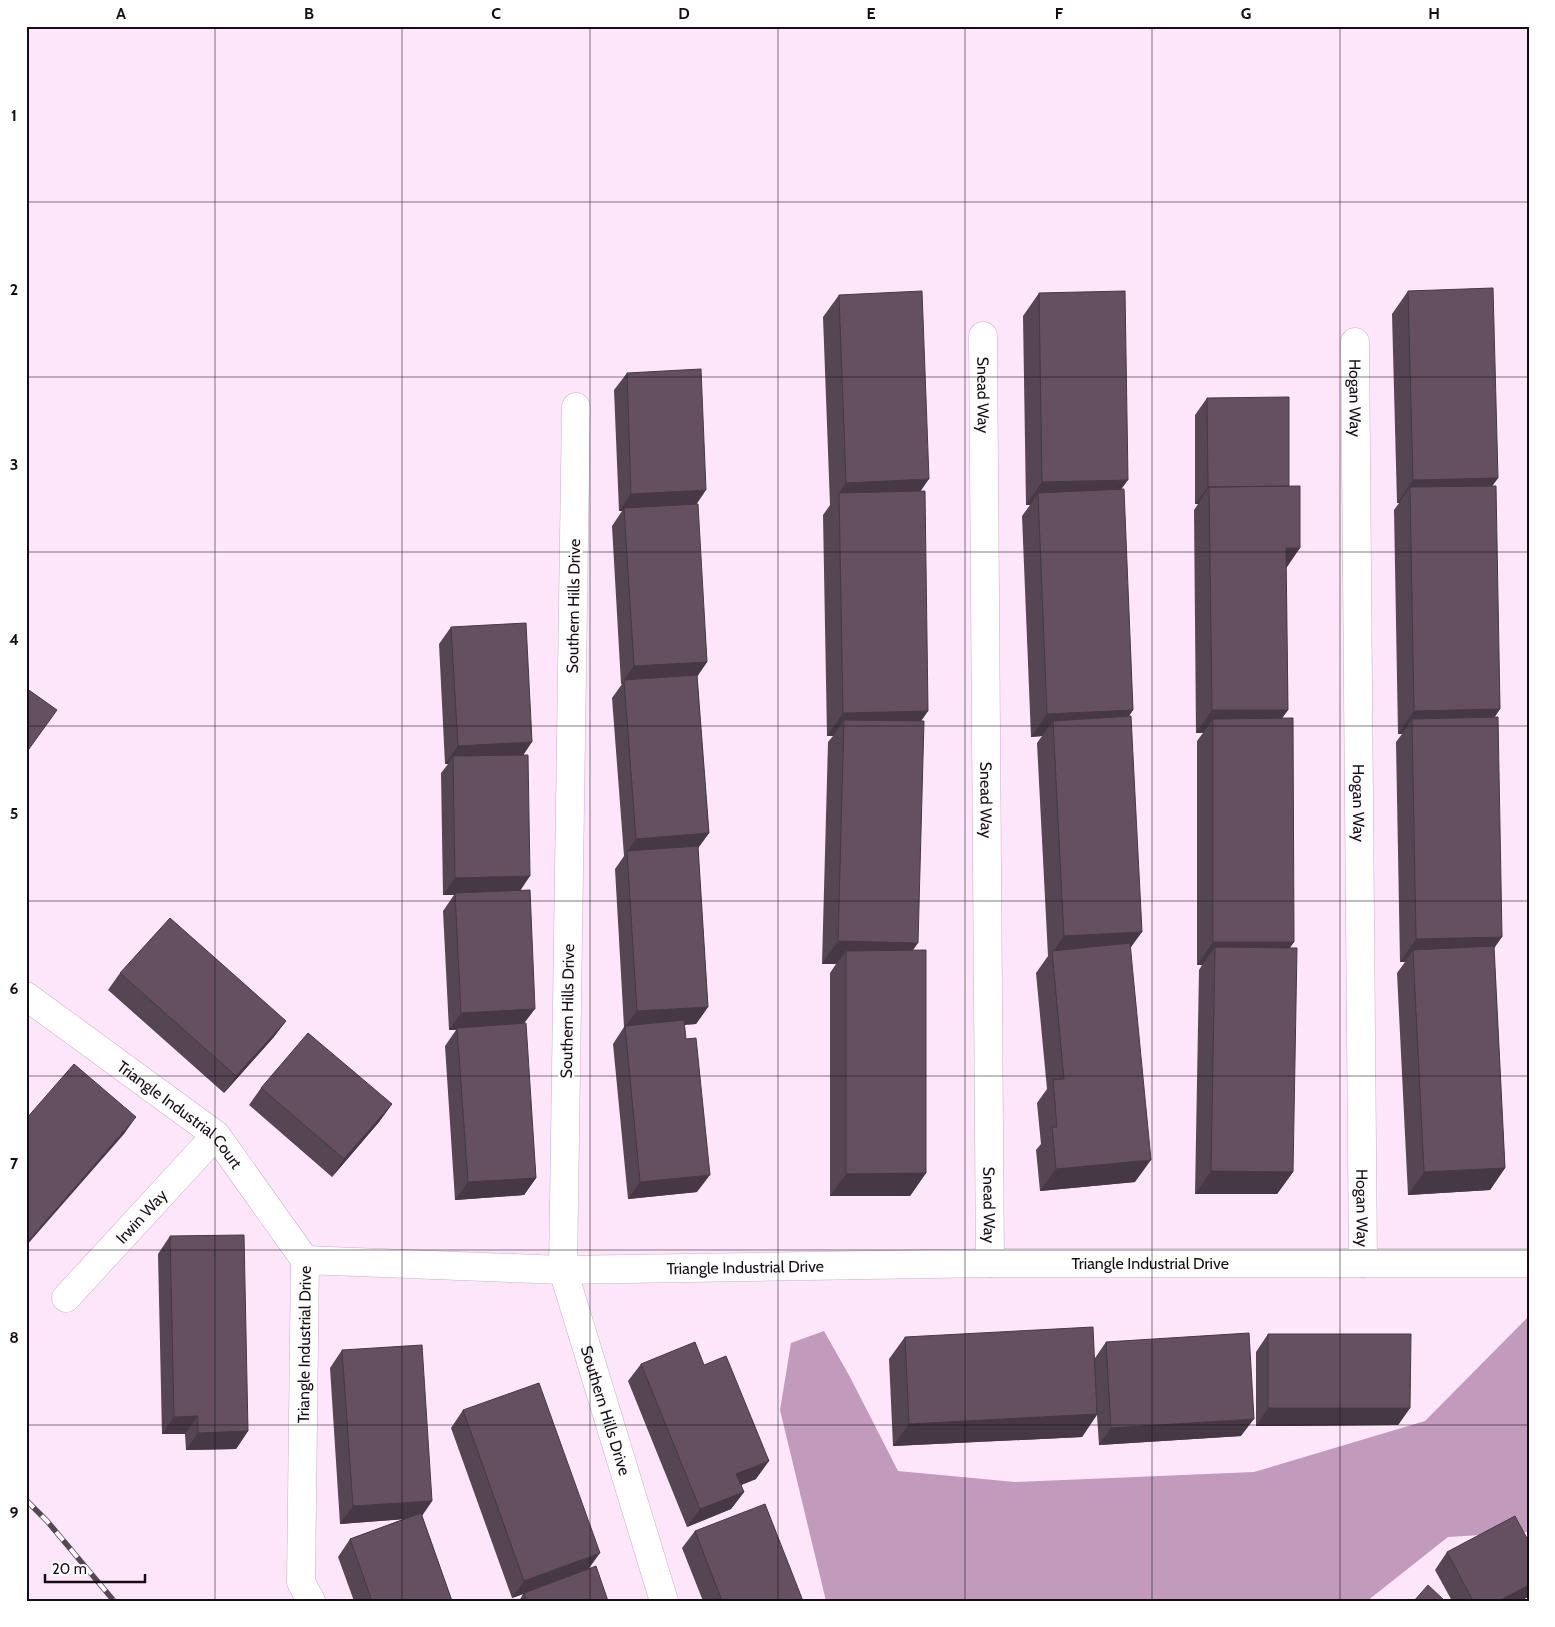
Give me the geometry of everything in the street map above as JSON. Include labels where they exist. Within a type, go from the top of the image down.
[{"type":"street","name":"Snead Way","points":[[983,336],[990,1263]]},
{"type":"street","name":"Hogan Way","points":[[1355,342],[1363,1263]]},
{"type":"street","name":"Southern Hills Drive","points":[[576,407],[563,1270],[664,1601]]},
{"type":"street","name":"Triangle Industrial Court","points":[[26,996],[216,1135],[305,1260]]},
{"type":"street","name":"Irwin Way","points":[[66,1298],[216,1135]]},
{"type":"street","name":"Triangle Industrial Drive","points":[[311,1601],[301,1582],[305,1260],[563,1270],[990,1263],[1529,1264]]},
{"type":"shaded area","points":[[1529,1316],[1529,1532],[1448,1537],[1367,1601],[826,1601],[780,1410],[791,1343],[824,1331],[898,1471],[1015,1482],[1254,1472],[1425,1421]]},
{"type":"building","points":[[1493,288],[1498,478],[1413,480],[1408,291]]},
{"type":"building","points":[[922,291],[929,479],[846,483],[839,295]]},
{"type":"building","points":[[1125,291],[1128,480],[1042,482],[1039,293]]},
{"type":"building","points":[[701,369],[706,490],[631,494],[627,373]]},
{"type":"building","points":[[1289,397],[1289,486],[1208,487],[1207,398]]},
{"type":"building","points":[[1300,486],[1300,548],[1286,548],[1288,710],[1212,710],[1209,487]]},
{"type":"building","points":[[1496,486],[1500,709],[1414,711],[1410,487]]},
{"type":"building","points":[[1124,489],[1133,710],[1047,714],[1038,493]]},
{"type":"building","points":[[925,491],[928,711],[843,713],[839,493]]},
{"type":"building","points":[[698,504],[707,662],[634,666],[624,508]]},
{"type":"building","points":[[526,623],[532,742],[458,746],[451,627]]},
{"type":"building","points":[[697,675],[709,833],[636,839],[624,680]]},
{"type":"building","points":[[26,688],[57,710],[26,753]]},
{"type":"building","points":[[1131,716],[1142,932],[1064,936],[1053,721]]},
{"type":"building","points":[[1498,717],[1502,937],[1416,939],[1412,719]]},
{"type":"building","points":[[1293,718],[1294,942],[1213,942],[1213,719]]},
{"type":"building","points":[[844,720],[924,721],[918,943],[838,941]]},
{"type":"building","points":[[528,755],[530,876],[455,878],[453,756]]},
{"type":"building","points":[[698,846],[708,1007],[637,1011],[627,851]]},
{"type":"building","points":[[530,890],[535,1009],[461,1013],[455,893]]},
{"type":"building","points":[[170,918],[286,1021],[236,1076],[120,973]]},
{"type":"building","points":[[1130,943],[1151,1160],[1056,1169],[1052,1127],[1057,1127],[1053,1080],[1064,1079],[1052,951]]},
{"type":"building","points":[[1494,946],[1505,1168],[1424,1172],[1413,950]]},
{"type":"building","points":[[1215,947],[1297,948],[1293,1172],[1211,1171]]},
{"type":"building","points":[[926,950],[926,1173],[846,1174],[846,951]]},
{"type":"building","points":[[684,1020],[686,1039],[696,1038],[710,1175],[640,1182],[625,1026]]},
{"type":"building","points":[[526,1023],[536,1178],[468,1182],[457,1028]]},
{"type":"building","points":[[308,1033],[392,1104],[344,1159],[261,1088]]},
{"type":"building","points":[[74,1064],[136,1117],[28,1241],[26,1239],[26,1119]]},
{"type":"building","points":[[244,1235],[248,1431],[198,1433],[198,1416],[174,1417],[170,1236]]},
{"type":"building","points":[[1093,1327],[1097,1414],[909,1424],[905,1337]]},
{"type":"building","points":[[1249,1333],[1254,1419],[1111,1428],[1106,1342]]},
{"type":"building","points":[[1268,1334],[1411,1334],[1410,1408],[1268,1408]]},
{"type":"building","points":[[695,1342],[704,1365],[726,1356],[769,1461],[736,1474],[744,1492],[700,1509],[641,1364]]},
{"type":"building","points":[[422,1345],[432,1501],[353,1506],[342,1350]]},
{"type":"building","points":[[539,1383],[600,1553],[524,1581],[463,1410]]},
{"type":"building","points":[[765,1504],[803,1601],[722,1601],[695,1531]]},
{"type":"building","points":[[421,1513],[452,1601],[372,1601],[350,1539]]},
{"type":"building","points":[[1515,1516],[1529,1542],[1529,1585],[1499,1601],[1473,1601],[1447,1552]]},
{"type":"building","points":[[596,1566],[608,1601],[527,1601],[524,1593]]},
{"type":"building","points":[[1428,1585],[1445,1601],[1414,1601]]},
{"type":"railway","points":[[26,1500],[47,1521],[114,1601]]}]
